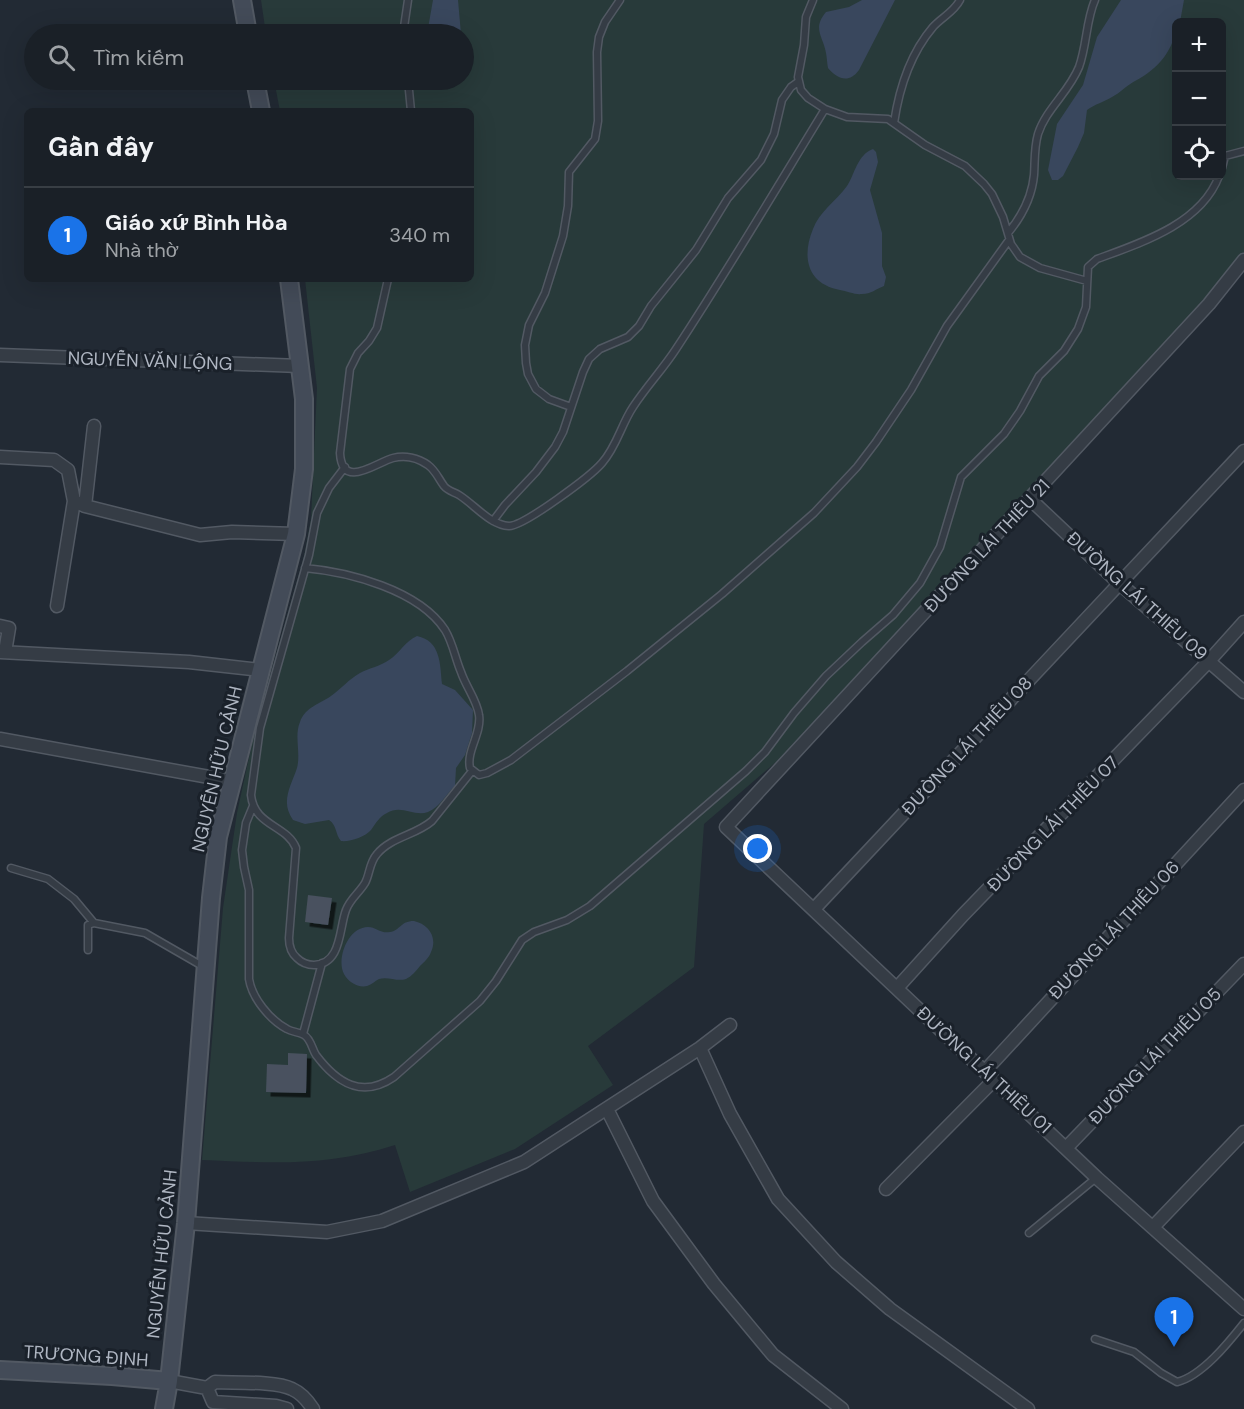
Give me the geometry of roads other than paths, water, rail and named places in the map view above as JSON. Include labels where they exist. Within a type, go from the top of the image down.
[{"type":"street","points":[[242,0],[246,24]]},
{"type":"street","points":[[257,90],[260,108]]},
{"type":"street","name":"ĐƯỜNG LÁI THIÊU 21","points":[[726,827],[1209,304],[1244,260]]},
{"type":"street","name":"NGUYỄN HỮU CẢNH","points":[[164,1409],[186,1222],[218,837],[296,534],[304,469],[304,399],[289,282]]},
{"type":"street","name":"NGUYỄN VĂN LỘNG","points":[[0,355],[300,366]]},
{"type":"street","points":[[57,606],[80,503],[93,426]]},
{"type":"street","name":"ĐƯỜNG LÁI THIÊU 08","points":[[814,909],[1244,451]]},
{"type":"street","points":[[0,457],[54,460],[68,470],[80,503]]},
{"type":"street","name":"ĐƯỜNG LÁI THIÊU 09","points":[[1030,499],[1119,583],[1244,692]]},
{"type":"street","points":[[80,503],[169,529],[200,535],[232,532],[296,534]]},
{"type":"street","name":"ĐƯỜNG LÁI THIÊU 07","points":[[897,988],[963,915],[1244,622]]},
{"type":"street","points":[[0,626],[9,628],[2,652],[41,656],[189,662],[261,670]]},
{"type":"street","points":[[0,739],[231,781]]},
{"type":"street","name":"ĐƯỜNG LÁI THIÊU 06","points":[[886,1189],[1244,790]]},
{"type":"street","name":"ĐƯỜNG LÁI THIÊU 01","points":[[726,827],[1097,1178],[1243,1308]]},
{"type":"street","name":"ĐƯỜNG LÁI THIÊU 05","points":[[1066,1148],[1244,964]]},
{"type":"street","points":[[186,1222],[327,1232],[382,1221],[524,1162],[700,1048],[730,1024]]},
{"type":"street","points":[[700,1048],[730,1114],[778,1199],[836,1262],[890,1309],[1028,1409]]},
{"type":"street","points":[[607,1109],[653,1201],[714,1284],[773,1355],[841,1409]]},
{"type":"street","points":[[1153,1227],[1244,1132]]},
{"type":"street","name":"TRƯƠNG ĐỊNH","points":[[0,1370],[169,1381]]},
{"type":"street","points":[[169,1381],[207,1388],[215,1382],[281,1385],[301,1394],[313,1409]]},
{"type":"street","points":[[207,1388],[213,1402],[276,1406],[287,1409]]},
{"type":"lane","points":[[405,24],[408,0]]},
{"type":"lane","points":[[571,407],[549,399],[536,389],[528,374],[525,345],[529,326],[539,308],[558,256],[568,206],[569,172],[595,139],[598,122],[598,37],[620,0]]},
{"type":"lane","points":[[813,0],[806,17],[798,82],[808,98],[825,109],[847,117],[882,118],[894,123],[914,138],[957,161],[975,174],[998,205],[1009,236],[1020,257],[1033,266],[1087,281]]},
{"type":"lane","points":[[894,123],[900,91],[916,53],[933,27],[955,9],[960,0]]},
{"type":"lane","points":[[305,568],[339,572],[370,582],[420,605],[436,619],[452,642],[461,674],[477,706],[479,728],[469,765],[472,771],[479,775],[487,773],[512,760],[675,633],[814,513],[857,467],[911,390],[946,326],[1022,214],[1031,192],[1034,152],[1039,131],[1044,120],[1071,84],[1078,69],[1095,0]]},
{"type":"lane","points":[[493,521],[550,454],[563,432],[589,359],[600,349],[628,337],[639,326],[651,306],[696,250],[734,189],[761,160],[774,134],[782,100],[798,82]]},
{"type":"lane","points":[[409,90],[411,108]]},
{"type":"lane","points":[[387,282],[377,328],[353,361],[348,378],[340,453],[345,466],[354,472],[360,472],[391,458],[416,459],[435,471],[446,489],[460,496],[493,521],[505,526],[521,524],[587,478],[604,462],[618,440],[633,406],[690,328],[825,109]]},
{"type":"lane","points":[[1226,156],[1244,151]]},
{"type":"lane","points":[[253,806],[246,822],[242,850],[243,867],[249,890],[250,986],[257,999],[277,1022],[289,1031],[303,1034],[322,1062],[349,1085],[371,1088],[389,1081],[480,1001],[496,981],[522,940],[534,932],[567,920],[590,906],[746,771],[765,752],[815,688],[855,647],[893,615],[920,583],[940,547],[961,477],[1004,434],[1020,411],[1039,376],[1064,351],[1078,329],[1086,307],[1088,267],[1093,262],[1153,237],[1187,216],[1210,195],[1217,180]]},
{"type":"lane","points":[[345,466],[320,503],[305,568],[260,728],[251,795],[253,806],[266,821],[292,839],[296,848],[290,948],[301,962],[313,965],[322,963],[334,952],[345,912],[365,883],[376,855],[388,844],[425,827],[439,815],[449,798],[472,771]]},
{"type":"lane","points":[[11,868],[48,879],[74,899],[94,923]]},
{"type":"lane","points":[[88,950],[88,925],[94,923],[145,933],[207,969]]},
{"type":"lane","points":[[303,1034],[322,963]]},
{"type":"lane","points":[[1029,1233],[1097,1178]]},
{"type":"lane","points":[[1095,1339],[1134,1352],[1177,1382],[1186,1380],[1224,1348],[1244,1323]]},
{"type":"water","points":[[433,0],[458,0],[460,24],[429,24]]},
{"type":"water","points":[[862,0],[895,0],[859,70],[851,77],[839,77],[828,68],[819,28],[820,23],[826,12],[849,7]]},
{"type":"water","points":[[1121,0],[1184,0],[1181,18],[1172,18],[1172,43],[1164,57],[1151,71],[1087,110],[1084,133],[1078,147],[1063,176],[1058,180],[1052,180],[1048,170],[1057,124],[1083,85],[1097,37]]},
{"type":"water","points":[[873,149],[878,162],[870,190],[882,233],[882,266],[886,277],[884,286],[868,293],[857,294],[829,287],[814,276],[808,259],[809,240],[819,217],[847,186],[863,156]]},
{"type":"water","points":[[417,636],[431,643],[435,648],[440,661],[442,684],[455,690],[473,710],[472,733],[465,755],[456,768],[455,786],[432,810],[423,813],[392,811],[382,816],[368,833],[353,840],[341,841],[329,820],[305,824],[293,820],[287,807],[287,800],[297,768],[298,727],[302,717],[309,709],[331,696],[356,675],[389,660]]},
{"type":"water","points":[[414,921],[427,928],[432,936],[433,946],[429,956],[412,975],[403,980],[379,979],[364,986],[348,980],[342,968],[343,953],[355,932],[368,927],[390,932]]},
{"type":"place","name":"Giáo xứ Bình Hòa","points":[[1174,1347]]}]
